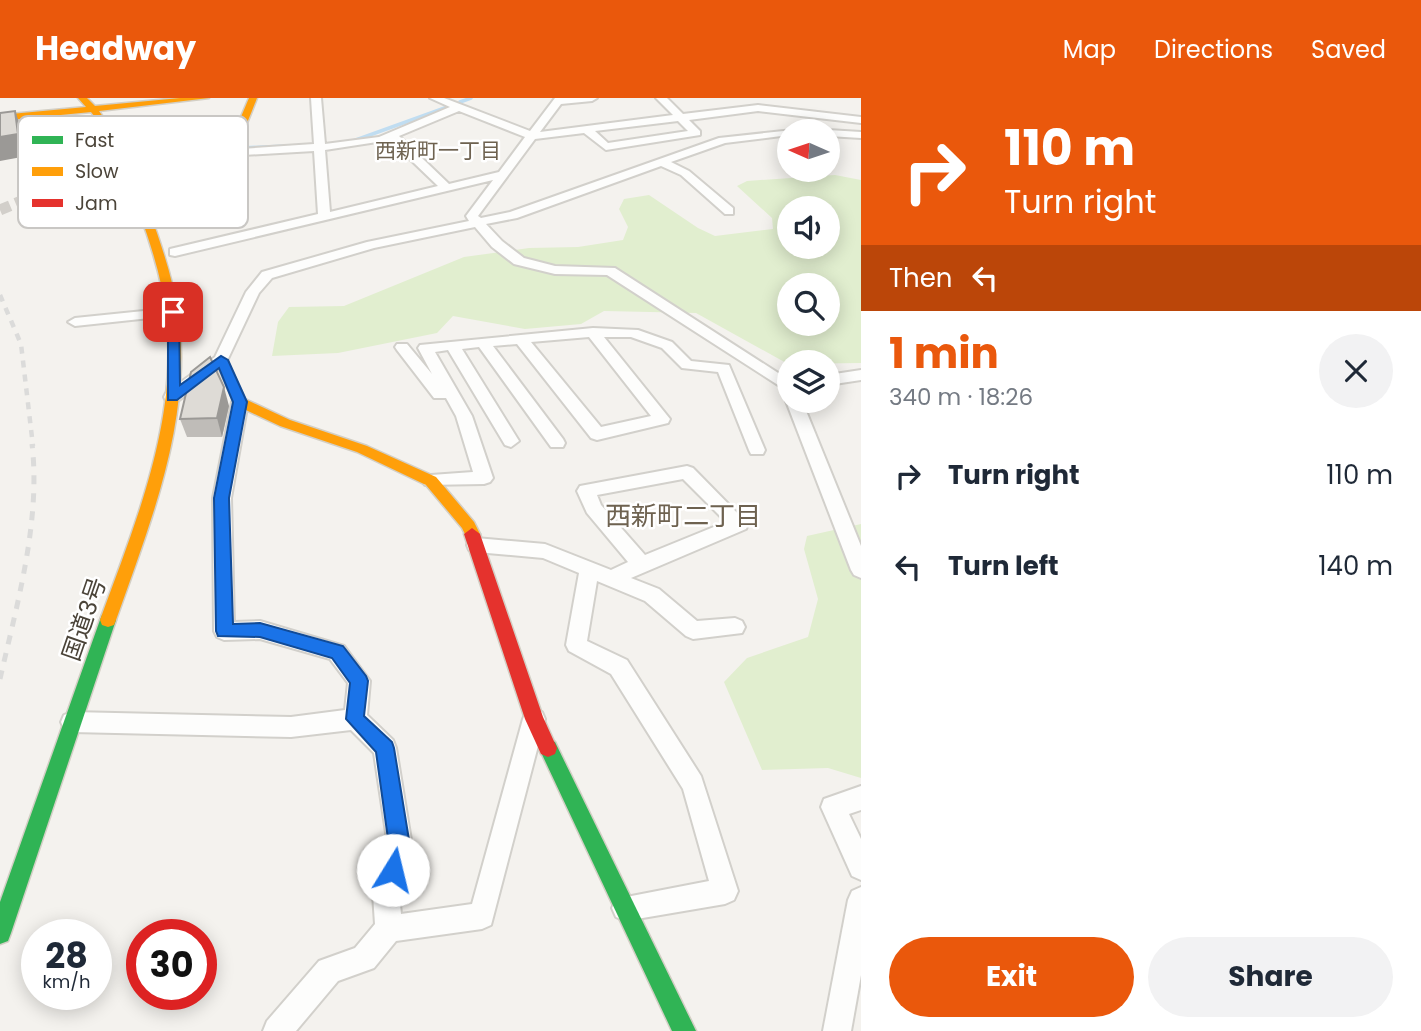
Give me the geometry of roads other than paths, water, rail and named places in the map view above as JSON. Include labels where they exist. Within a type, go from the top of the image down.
[{"type":"main road","points":[[0,118],[205,98]]},
{"type":"main road","points":[[245,116],[253,98]]},
{"type":"main road","points":[[48,116],[97,107]]},
{"type":"main road","points":[[0,113],[97,107],[112,116]]},
{"type":"main road","points":[[0,125],[18,122]]},
{"type":"main road","points":[[0,131],[18,130]]},
{"type":"main road","name":"国道3号","points":[[0,933],[131,557],[166,434],[175,363],[173,312],[148,228]]},
{"type":"main road","name":"国道3号","points":[[167,228],[175,251],[180,286],[173,312]]},
{"type":"main road","points":[[221,360],[240,402],[285,423],[362,449],[431,481],[469,526],[534,719],[684,1031]]},
{"type":"street","points":[[316,98],[324,217]]},
{"type":"street","points":[[435,98],[532,136],[758,108],[861,120]]},
{"type":"street","points":[[592,98],[559,99],[472,216],[481,222],[497,244],[519,261],[555,270],[610,271],[777,379]]},
{"type":"street","points":[[586,129],[606,148],[696,133],[661,98]]},
{"type":"street","points":[[774,98],[788,111]]},
{"type":"street","points":[[319,145],[375,132],[446,102]]},
{"type":"street","points":[[248,149],[368,142],[391,136],[459,107]]},
{"type":"street","points":[[172,397],[221,360],[253,292],[267,275],[372,245],[513,215],[723,140],[777,133]]},
{"type":"street","points":[[840,134],[861,135]]},
{"type":"street","points":[[391,136],[447,188]]},
{"type":"street","points":[[662,162],[685,173],[729,211]]},
{"type":"street","points":[[175,251],[504,174]]},
{"type":"street","points":[[75,322],[173,312]]},
{"type":"street","points":[[521,339],[597,434],[662,419],[593,332]]},
{"type":"street","points":[[431,481],[484,478],[464,415],[425,348],[452,345],[593,332],[632,333],[667,345],[687,365],[724,368],[757,450]]},
{"type":"street","points":[[483,343],[557,443]]},
{"type":"street","points":[[452,345],[510,441]]},
{"type":"street","points":[[402,347],[468,431]]},
{"type":"street","points":[[840,378],[861,375]]},
{"type":"street","points":[[240,402],[222,498],[224,631],[260,630],[337,652],[359,681],[355,719]]},
{"type":"street","points":[[799,413],[861,570]]},
{"type":"street","points":[[611,578],[739,524],[687,472],[586,491],[593,508],[642,565]]},
{"type":"street","points":[[476,545],[545,551],[652,596],[693,630],[735,627]]},
{"type":"street","points":[[589,569],[576,645],[619,667],[693,784],[725,891],[625,908]]},
{"type":"street","points":[[72,722],[290,727],[355,719]]},
{"type":"street","points":[[355,719],[385,748],[400,846],[386,894],[389,929]]},
{"type":"street","points":[[277,1031],[329,971],[365,958],[389,929],[482,916],[534,719]]},
{"type":"street","points":[[860,801],[833,807],[861,867]]},
{"type":"street","points":[[837,1031],[861,900]]},
{"type":"waterway","points":[[460,102],[471,98]]},
{"type":"waterway","points":[[353,141],[453,105]]},
{"type":"waterway","points":[[248,148],[287,146]]},
{"type":"tunnel","points":[[0,210],[18,202]]},
{"type":"railway","points":[[0,295],[21,344],[33,446]]},
{"type":"railway","points":[[0,679],[26,562],[33,503],[32,444]]},
{"type":"district","name":"西新町一丁目","points":[[438,150]]},
{"type":"district","name":"西新町二丁目","points":[[683,516]]}]
